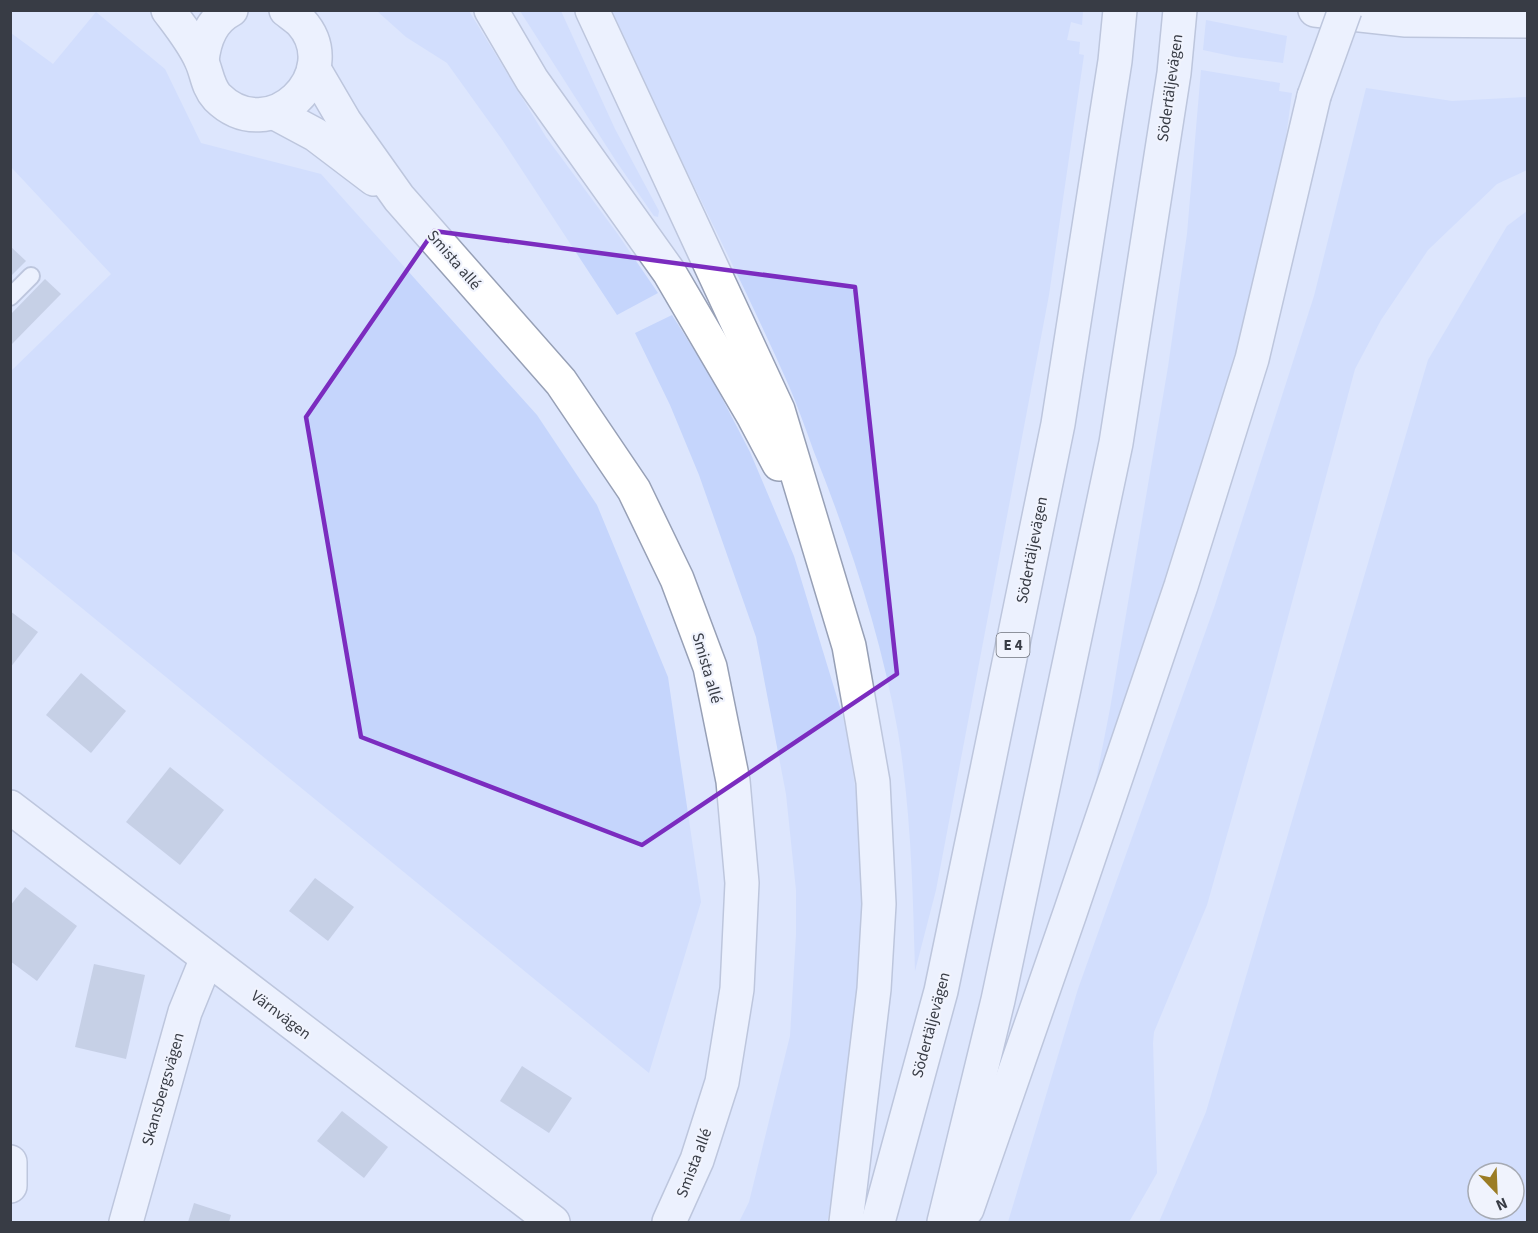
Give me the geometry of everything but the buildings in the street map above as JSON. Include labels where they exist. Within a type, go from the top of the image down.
[{"type":"main road","name":"Smista allé","points":[[168,10],[189,38],[202,61],[207,80],[217,97],[233,109],[252,114],[274,113],[316,135],[399,198]]},
{"type":"main road","points":[[202,61],[211,28],[231,10]]},
{"type":"main road","points":[[491,10],[532,80],[669,272],[754,417],[817,537]]},
{"type":"main road","points":[[592,10],[778,410],[849,646],[873,782],[879,904],[874,989],[846,1222]]},
{"type":"main road","name":"Södertäljevägen","points":[[878,1222],[941,991],[1058,424],[1115,61],[1120,10]]},
{"type":"main road","name":"Södertäljevägen","points":[[944,1222],[998,1000],[1116,443],[1174,73],[1180,10]]},
{"type":"main road","points":[[1315,10],[1406,20],[1527,21]]},
{"type":"main road","points":[[962,1222],[1181,586],[1252,359],[1314,96],[1329,10]]},
{"type":"main road","points":[[1314,96],[1345,10]]},
{"type":"main road","name":"Smista allé","points":[[297,14],[311,39],[314,69],[345,122],[399,198],[561,382],[634,490],[677,579],[710,667],[733,781],[741,872],[737,989],[722,1082],[697,1160],[669,1222]]},
{"type":"main road","points":[[274,113],[294,103],[307,87],[314,69]]},
{"type":"main road","name":"Värnvägen","points":[[10,807],[553,1222]]},
{"type":"main road","name":"Skansbergsvägen","points":[[126,1222],[185,1012],[207,958]]},
{"type":"main road","points":[[10,1162],[10,1186]]},
{"type":"lane","points":[[10,297],[32,276]]},
{"type":"highlighted area","points":[[434,231],[855,287],[897,674],[642,845],[361,737],[306,417]]},
{"type":"shaded area","points":[[377,11],[469,11],[546,137],[658,293],[617,315],[503,141],[447,63],[406,37]]},
{"type":"shaded area","points":[[520,11],[561,11],[615,129],[659,211],[658,217],[654,216],[616,161]]},
{"type":"shaded area","points":[[612,11],[1083,11],[1082,25],[1071,22],[1067,40],[1080,42],[1079,54],[1084,55],[1049,295],[936,890],[915,971],[911,851],[898,732],[883,660],[863,590],[840,520],[789,386]]},
{"type":"shaded area","points":[[96,12],[165,69],[201,143],[321,174],[537,415],[597,505],[668,677],[701,902],[649,1073],[11,550],[11,371],[111,274],[11,167],[11,33],[53,64]]},
{"type":"shaded area","points":[[1206,20],[1287,36],[1283,63],[1203,50]]},
{"type":"shaded area","points":[[1201,70],[1280,83],[1279,91],[1292,93],[1282,166],[1236,356],[1190,524],[1085,836],[1110,709],[1168,367],[1187,234]]},
{"type":"shaded area","points":[[1366,88],[1452,101],[1527,97],[1527,170],[1497,184],[1428,250],[1381,320],[1355,369],[1268,691],[1207,905],[1154,1032],[1157,1173],[1129,1222],[1008,1222],[1078,989],[1215,605],[1314,296]]},
{"type":"shaded area","points":[[1527,211],[1527,1222],[1159,1222],[1206,1112],[1428,360],[1507,226]]},
{"type":"shaded area","points":[[672,315],[710,375],[750,452],[794,556],[846,727],[864,846],[870,951],[854,1094],[827,1222],[739,1222],[749,1202],[790,1036],[796,935],[796,890],[786,794],[756,637],[699,475],[670,405],[635,333]]}]
